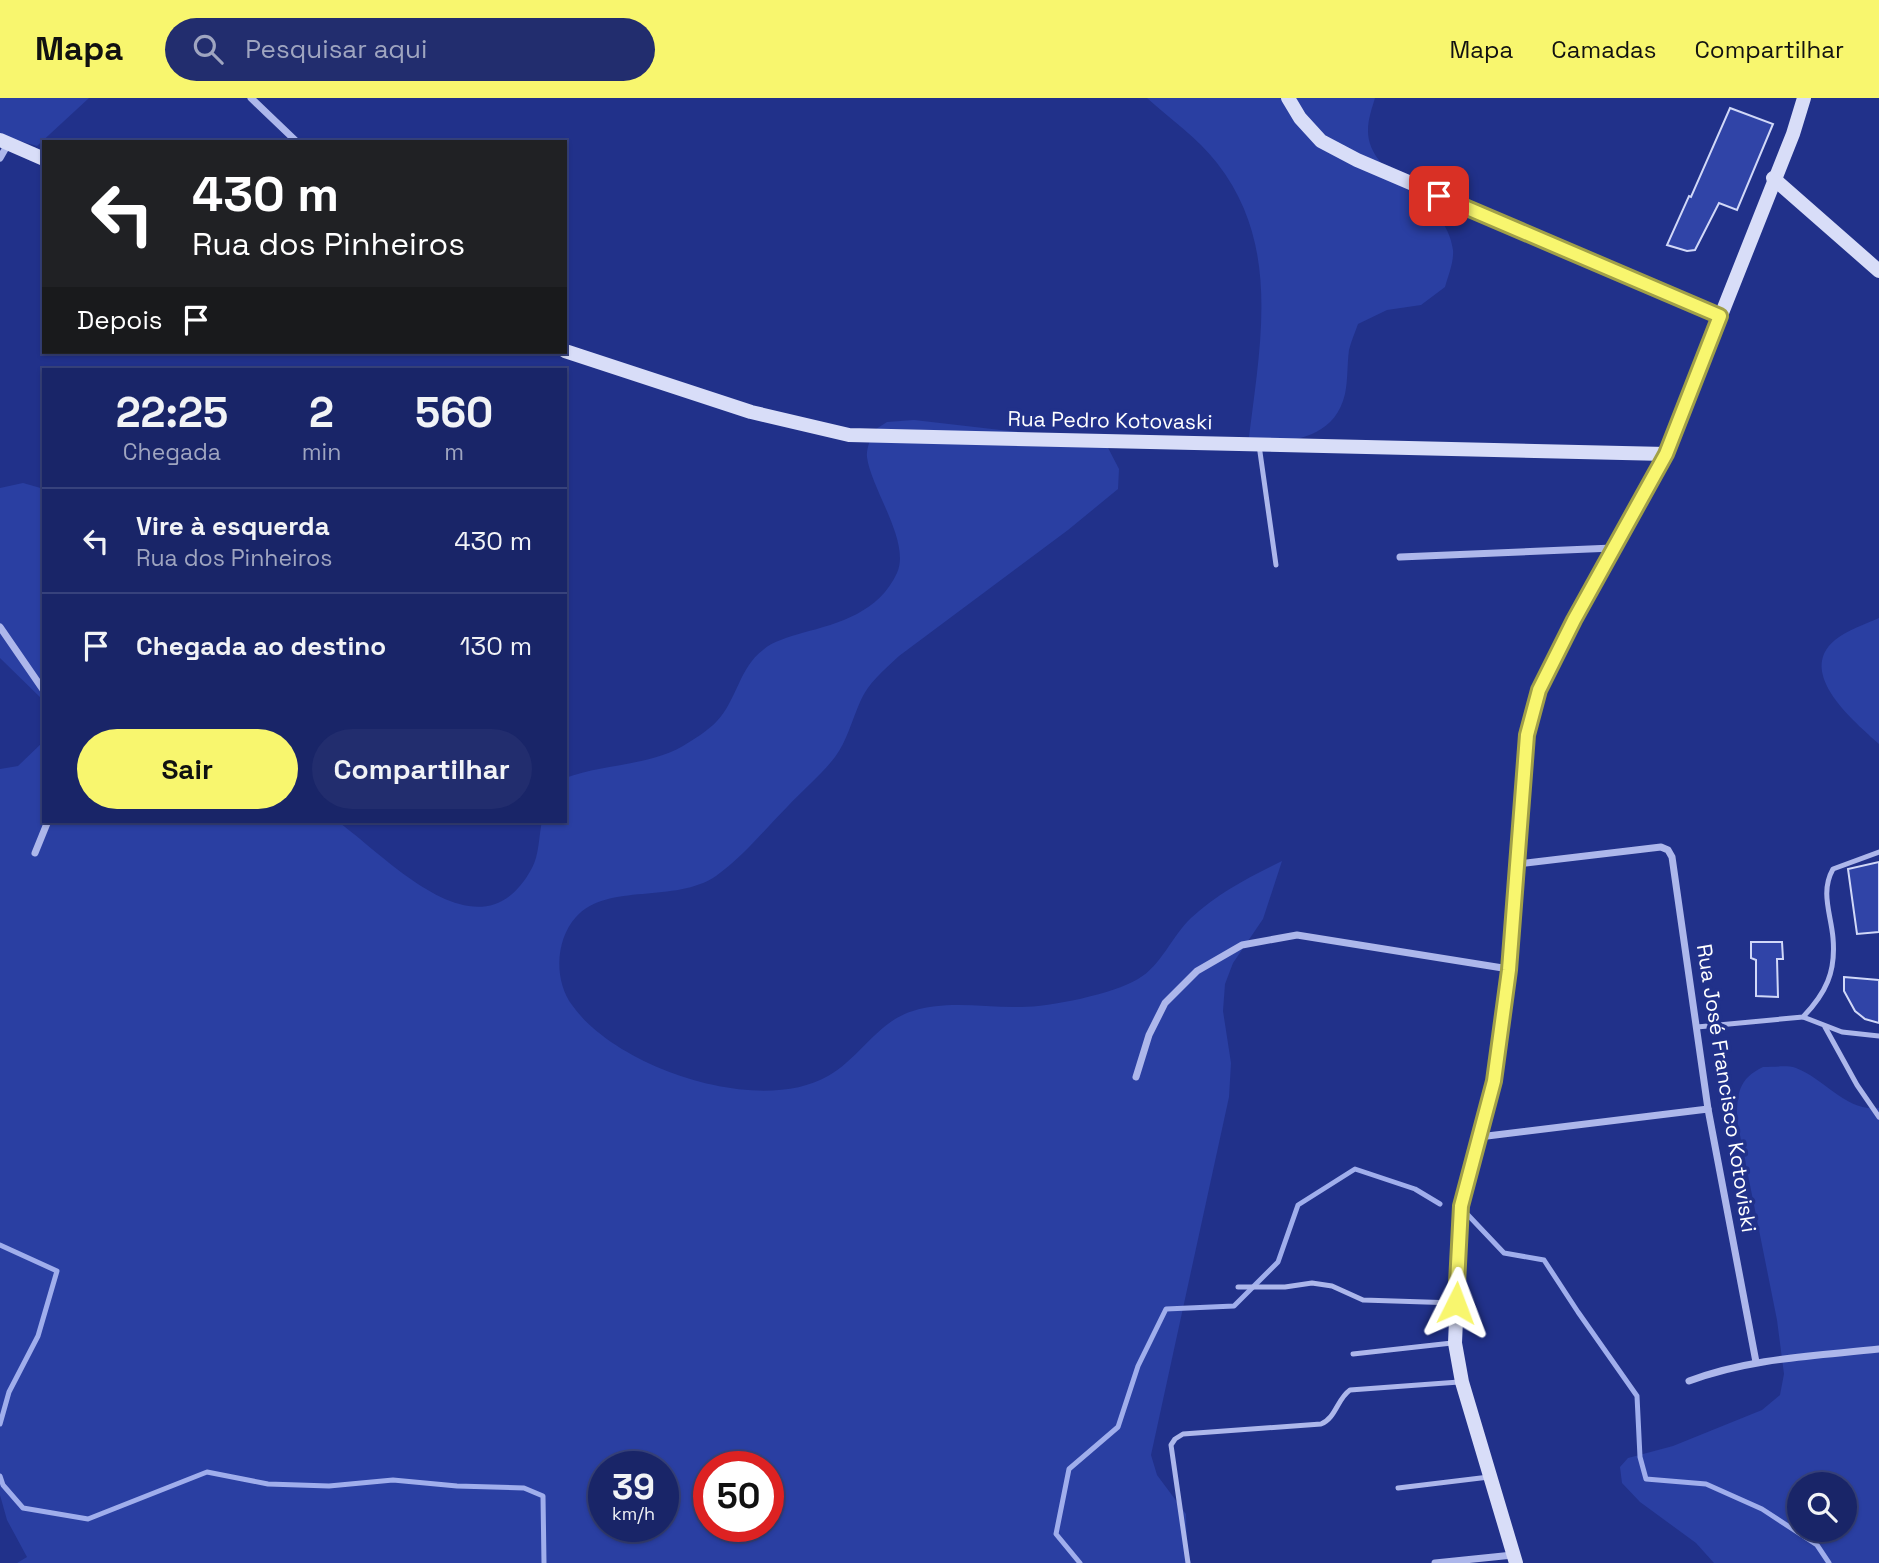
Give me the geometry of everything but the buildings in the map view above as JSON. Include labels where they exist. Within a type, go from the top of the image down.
[{"type":"street","points":[[251,98],[296,140]]},
{"type":"street","points":[[1288,98],[1300,118],[1321,141],[1357,160],[1720,316]]},
{"type":"street","points":[[1435,1563],[1514,1559],[1462,1382],[1455,1343],[1461,1206],[1494,1081],[1509,970],[1527,735],[1539,690],[1613,548],[1666,454],[1773,178],[1793,134],[1804,98]]},
{"type":"street","points":[[0,158],[4,142],[42,158]]},
{"type":"street","points":[[1773,178],[1879,271]]},
{"type":"street","name":"Rua Pedro Kotovaski","points":[[567,352],[751,412],[849,435],[1666,454]]},
{"type":"street","points":[[1400,557],[1613,548]]},
{"type":"street","points":[[0,627],[42,688]]},
{"type":"street","points":[[35,853],[47,823]]},
{"type":"street","name":"Rua José Francisco Kotoviski","points":[[1516,864],[1661,847],[1668,850],[1672,857],[1709,1109],[1756,1362]]},
{"type":"street","points":[[1136,1077],[1149,1035],[1165,1003],[1197,971],[1242,945],[1297,935],[1509,970]]},
{"type":"street","points":[[1478,1137],[1709,1109]]},
{"type":"street","points":[[1689,1381],[1715,1371],[1756,1362],[1879,1349]]},
{"type":"lane","points":[[1259,445],[1276,565]]},
{"type":"lane","points":[[1803,1017],[1824,992],[1832,969],[1833,938],[1826,901],[1826,881],[1833,869],[1879,852]]},
{"type":"lane","points":[[1698,1027],[1803,1017],[1825,1027],[1859,1035],[1879,1036]]},
{"type":"lane","points":[[1825,1027],[1857,1086],[1879,1117]]},
{"type":"lane","points":[[1238,1287],[1285,1287],[1312,1283],[1332,1286],[1363,1300],[1456,1303]]},
{"type":"lane","points":[[1353,1354],[1455,1343]]},
{"type":"lane","points":[[1188,1563],[1171,1445],[1175,1438],[1183,1434],[1321,1424],[1329,1420],[1350,1390],[1462,1382]]},
{"type":"lane","points":[[1398,1489],[1489,1477]]},
{"type":"shaded area","points":[[0,98],[89,98],[37,146],[0,135]]},
{"type":"shaded area","points":[[1147,98],[1375,98],[1368,126],[1371,147],[1380,161],[1437,215],[1448,231],[1453,255],[1445,287],[1421,305],[1387,310],[1358,324],[1349,350],[1345,394],[1339,410],[1320,430],[1293,440],[1248,446],[1257,373],[1261,300],[1259,264],[1251,229],[1238,195],[1217,163],[1193,137]]},
{"type":"shaded area","points":[[914,420],[1105,442],[1119,469],[1118,489],[1068,530],[899,656],[882,672],[863,695],[835,757],[754,842],[716,876],[681,889],[606,900],[590,906],[576,917],[569,926],[561,949],[559,961],[562,984],[572,1005],[593,1028],[621,1048],[654,1066],[728,1088],[765,1091],[799,1087],[839,1069],[889,1023],[913,1011],[953,1005],[1048,1005],[1081,999],[1127,985],[1153,967],[1184,925],[1201,909],[1234,886],[1282,861],[1263,919],[1233,963],[1225,984],[1223,1011],[1231,1063],[1229,1097],[1151,1455],[1157,1475],[1186,1514],[1187,1547],[1191,1563],[17,1563],[27,1557],[7,1520],[0,1495],[0,769],[18,766],[42,743],[42,823],[340,823],[408,877],[435,894],[462,905],[487,906],[511,895],[532,868],[542,823],[567,823],[567,777],[655,757],[683,746],[705,731],[724,713],[748,666],[767,647],[844,620],[880,597],[897,573],[899,546],[870,470],[868,447],[873,431],[887,422]]},
{"type":"shaded area","points":[[23,483],[42,488],[42,699],[0,658],[0,488]]},
{"type":"shaded area","points":[[1879,618],[1879,744],[1833,696],[1825,682],[1822,667],[1824,653],[1835,640]]},
{"type":"shaded area","points":[[1763,1067],[1796,1068],[1856,1105],[1879,1108],[1879,1563],[1714,1563],[1696,1543],[1640,1502],[1622,1483],[1620,1467],[1628,1458],[1673,1446],[1762,1410],[1780,1395],[1784,1374],[1777,1320],[1737,1120],[1741,1088],[1748,1077]]},
{"type":"waterway","points":[[1080,1563],[1056,1534],[1069,1469],[1118,1427],[1138,1366],[1166,1309],[1234,1306],[1278,1262],[1298,1205],[1355,1169],[1415,1189],[1440,1204]]},
{"type":"waterway","points":[[1468,1215],[1504,1253],[1544,1260],[1637,1396],[1640,1457],[1646,1479],[1706,1484],[1762,1509],[1817,1545],[1829,1563]]},
{"type":"waterway","points":[[0,1245],[57,1271],[38,1336],[9,1392],[0,1424]]},
{"type":"waterway","points":[[0,1476],[3,1485],[23,1508],[88,1519],[207,1472],[268,1484],[329,1486],[393,1480],[524,1488],[543,1496],[544,1563]]},
{"type":"route","points":[[1439,196],[1720,316],[1666,454],[1574,620],[1539,690],[1527,735],[1509,970],[1494,1081],[1461,1206],[1456,1303]]}]
